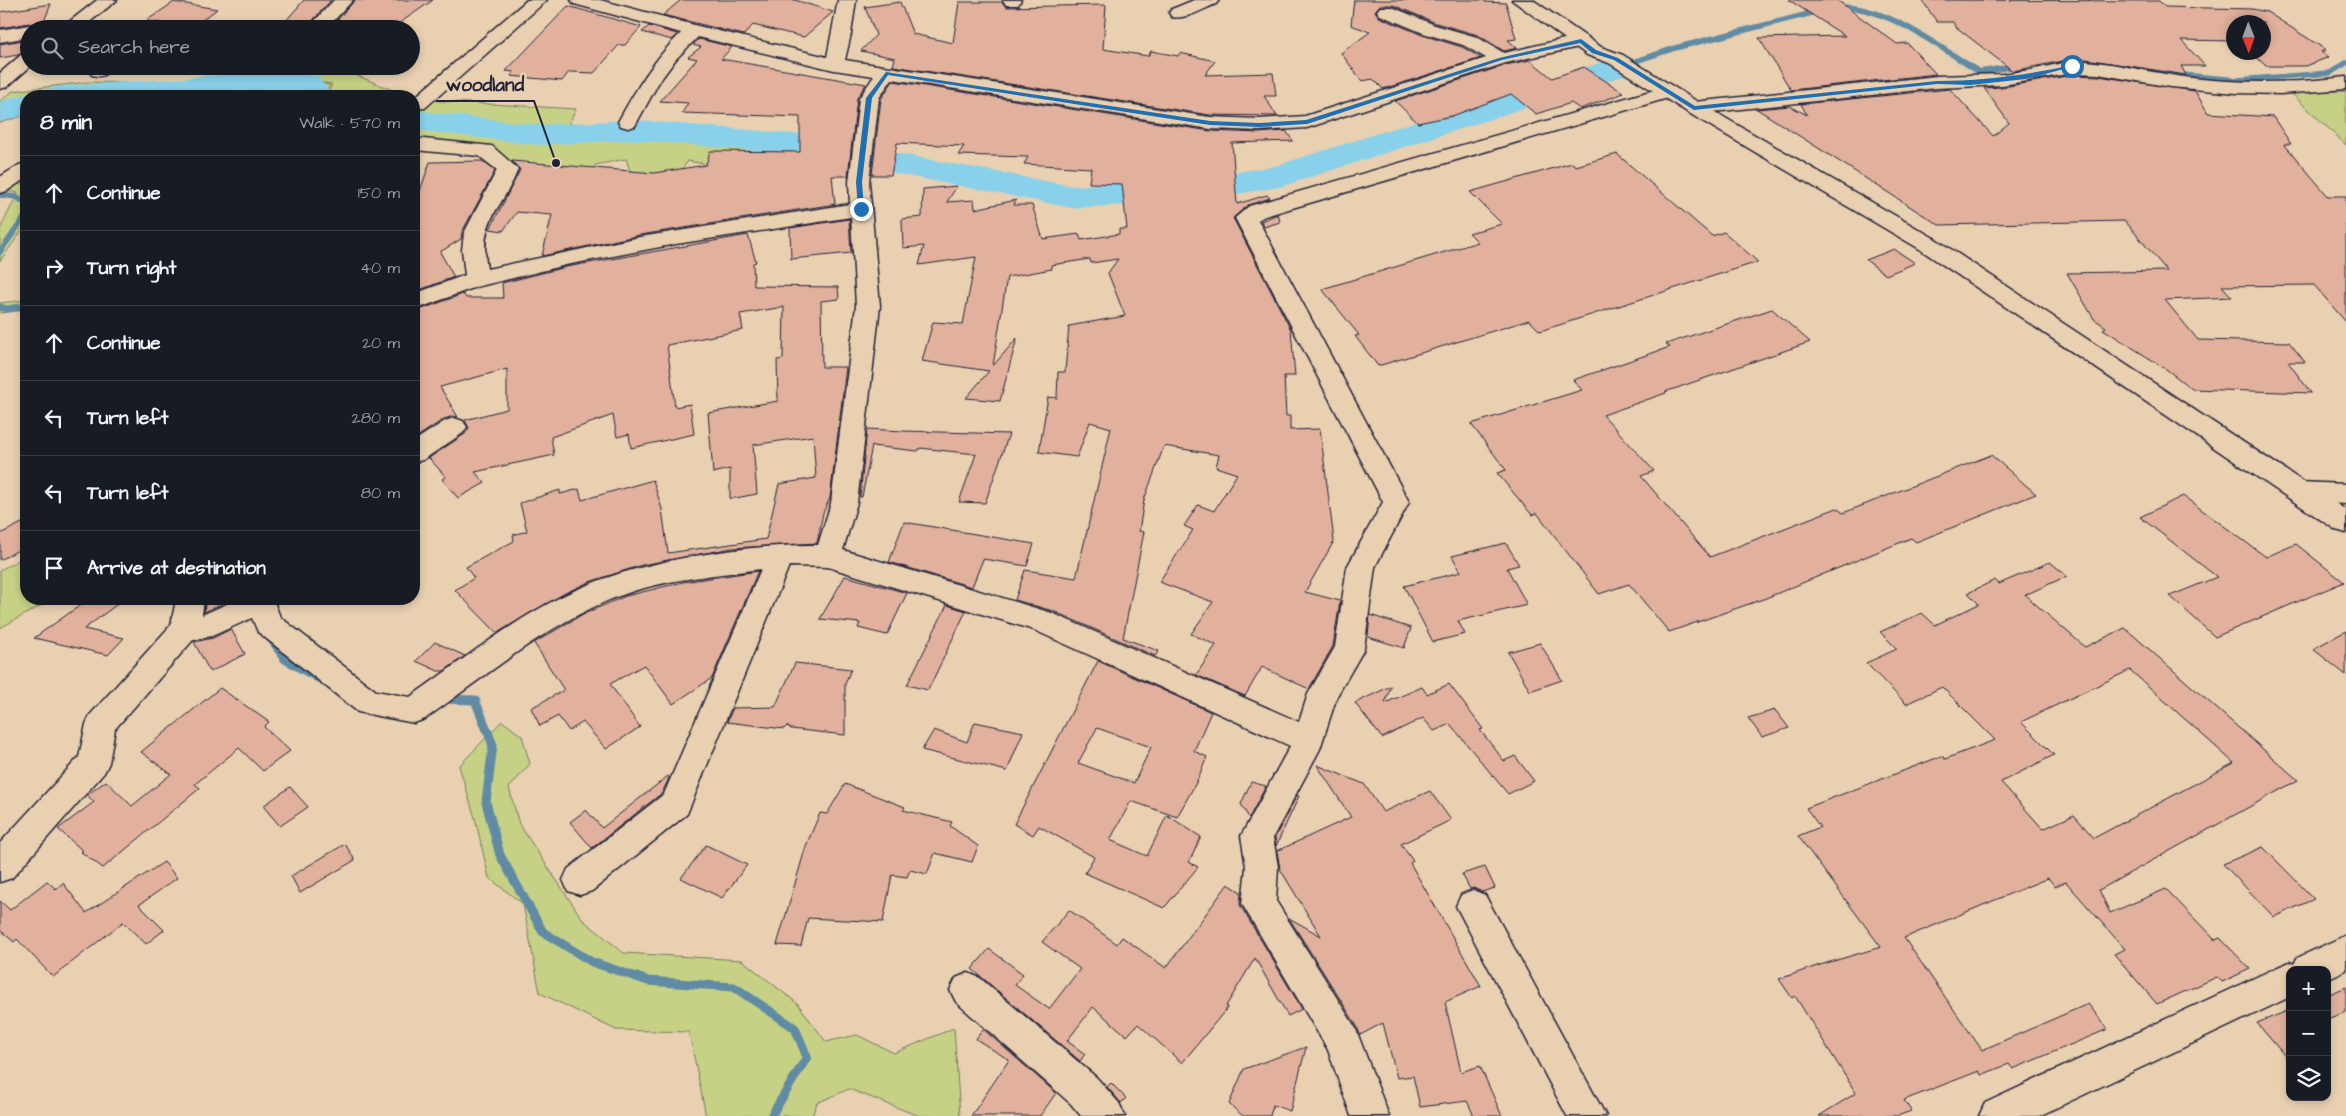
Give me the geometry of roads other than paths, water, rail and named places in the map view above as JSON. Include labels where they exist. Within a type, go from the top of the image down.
[{"type":"street","points":[[75,20],[108,0]]},
{"type":"street","points":[[325,20],[344,0]]},
{"type":"street","points":[[420,102],[538,0]]},
{"type":"street","points":[[580,0],[694,31],[834,64],[886,74],[1210,123],[1259,125],[1307,122],[1501,59],[1581,41]]},
{"type":"street","points":[[834,64],[842,34],[847,0]]},
{"type":"street","points":[[1178,13],[1210,0]]},
{"type":"street","points":[[1521,0],[1594,51],[1616,59],[1694,108],[1926,243],[2346,523]]},
{"type":"street","points":[[1549,0],[1613,46],[1616,59]]},
{"type":"street","points":[[1386,10],[1429,29],[1470,41],[1501,59]]},
{"type":"street","points":[[628,122],[650,81],[669,55],[694,31]]},
{"type":"street","points":[[0,36],[20,33]]},
{"type":"street","points":[[1,82],[20,66]]},
{"type":"street","points":[[1694,108],[1937,82],[1970,83],[2026,77],[2072,66],[2125,71],[2169,81],[2222,87],[2318,87],[2346,84]]},
{"type":"street","points":[[828,556],[844,503],[868,306],[859,182],[869,98],[886,74]]},
{"type":"street","points":[[1370,1116],[1342,1040],[1258,904],[1262,867],[1258,836],[1309,740],[1323,694],[1349,649],[1361,567],[1396,502],[1246,218],[1266,209],[1668,92]]},
{"type":"street","points":[[420,145],[485,150],[508,168],[504,182],[475,231],[472,242],[477,280]]},
{"type":"street","points":[[0,187],[20,173]]},
{"type":"street","points":[[420,301],[477,280],[531,266],[653,240],[861,209]]},
{"type":"street","points":[[420,449],[454,427]]},
{"type":"street","points":[[2300,492],[2346,494]]},
{"type":"street","points":[[261,605],[268,624],[369,703],[414,710],[536,625],[599,592],[652,576],[780,555],[828,556],[1042,621],[1309,740]]},
{"type":"street","points":[[580,880],[676,804],[780,555]]},
{"type":"street","points":[[0,867],[93,763],[101,724],[185,629],[189,605]]},
{"type":"street","points":[[185,629],[202,628],[251,605]]},
{"type":"street","points":[[1473,906],[1587,1116]]},
{"type":"street","points":[[2317,966],[2346,952]]},
{"type":"street","points":[[1998,1116],[2286,981]]},
{"type":"street","points":[[968,990],[1084,1091],[1106,1116]]},
{"type":"waterway","points":[[1836,8],[1853,8],[1890,19],[1929,40],[1979,72],[2017,66]]},
{"type":"waterway","points":[[1615,68],[1675,48],[1820,11]]},
{"type":"waterway","points":[[2053,60],[2084,62]]},
{"type":"waterway","points":[[2095,63],[2115,64],[2171,74],[2238,80],[2330,73],[2346,63]]},
{"type":"waterway","points":[[420,121],[538,135],[634,130],[841,148],[883,161],[1072,197],[1191,190],[1280,176],[1615,68]]},
{"type":"waterway","points":[[153,90],[267,79],[307,83],[312,90]]},
{"type":"waterway","points":[[0,112],[20,106]]},
{"type":"waterway","points":[[0,195],[20,199]]},
{"type":"waterway","points":[[0,252],[20,224]]},
{"type":"waterway","points":[[0,307],[7,309],[20,307]]},
{"type":"waterway","points":[[270,639],[279,651]]},
{"type":"waterway","points":[[278,649],[285,659],[318,678]]},
{"type":"waterway","points":[[443,699],[475,700],[493,745],[486,802],[500,855],[543,932],[592,962],[648,981],[734,987],[795,1028],[807,1057],[771,1116]]},
{"type":"place","name":"woodland","points":[[556,163]]}]
